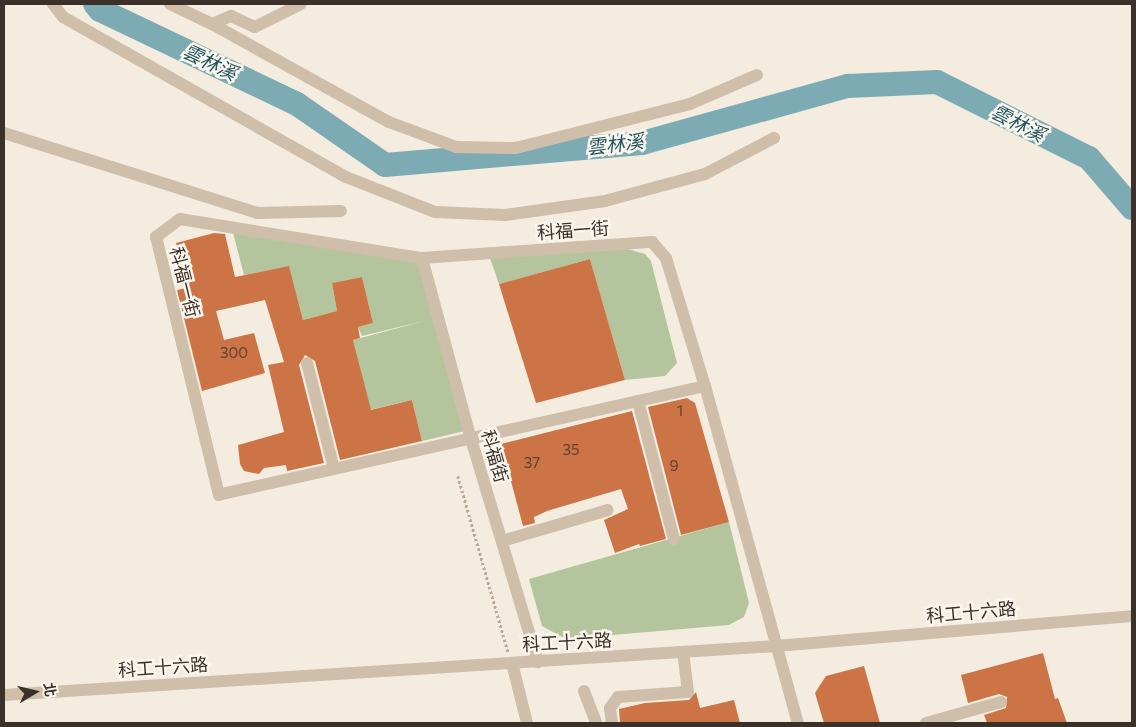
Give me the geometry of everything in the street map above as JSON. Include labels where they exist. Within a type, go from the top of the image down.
[{"type":"street","points":[[53,4],[63,17],[346,177],[434,212],[505,215],[605,200],[706,174],[774,138]]},
{"type":"street","points":[[170,4],[212,24],[389,122],[456,147],[516,148],[690,104],[757,75]]},
{"type":"street","points":[[224,4],[230,16],[255,27],[301,4]]},
{"type":"street","points":[[212,24],[230,16]]},
{"type":"street","points":[[4,133],[258,213],[341,211]]},
{"type":"street","name":"科福一街","points":[[706,386],[219,495],[156,237],[180,219],[422,258],[652,242],[666,258],[706,386],[798,723]]},
{"type":"street","name":"科福街","points":[[422,258],[471,439],[538,662]]},
{"type":"street","points":[[307,363],[334,470]]},
{"type":"street","points":[[638,401],[674,539]]},
{"type":"street","points":[[502,541],[608,510]]},
{"type":"street","name":"科工十六路","points":[[4,695],[776,646],[1132,616]]},
{"type":"street","points":[[612,723],[610,708],[618,698],[688,692],[683,652]]},
{"type":"street","points":[[512,663],[527,723]]},
{"type":"street","points":[[584,691],[596,723]]},
{"type":"street","points":[[926,723],[1001,702]]},
{"type":"path","points":[[458,476],[512,663]]},
{"type":"green space","points":[[233,233],[422,258],[469,430],[422,441],[412,400],[370,410],[353,340],[428,320],[362,336],[358,327],[373,323],[362,277],[332,283],[337,311],[303,320],[289,267],[244,275]]},
{"type":"green space","points":[[621,247],[645,254],[651,261],[677,363],[665,376],[625,380],[590,259],[499,284],[490,258]]},
{"type":"green space","points":[[729,522],[749,603],[744,617],[729,625],[566,639],[542,626],[529,579]]},
{"type":"building","points":[[214,233],[225,234],[235,277],[289,266],[303,320],[337,311],[332,283],[362,277],[373,323],[358,327],[360,338],[353,340],[371,410],[412,400],[422,441],[340,460],[315,361],[305,355],[299,365],[324,463],[287,471],[286,465],[264,468],[259,474],[244,471],[240,464],[238,445],[284,432],[268,365],[284,362],[265,300],[216,311],[224,340],[254,333],[265,373],[202,391],[177,290],[186,288],[176,243]]},
{"type":"building","points":[[590,259],[625,380],[536,403],[499,284]]},
{"type":"building","points":[[687,398],[695,403],[729,522],[681,535],[648,407]]},
{"type":"building","points":[[632,411],[666,539],[640,546],[639,544],[615,553],[604,520],[628,509],[621,489],[547,511],[534,517],[535,523],[523,526],[501,444]]},
{"type":"building","points":[[1043,653],[1055,699],[1058,698],[1067,723],[987,723],[984,715],[1006,708],[1007,697],[999,694],[968,703],[961,675]]},
{"type":"building","points":[[864,666],[880,723],[824,723],[815,693],[826,676]]},
{"type":"building","points":[[696,692],[700,708],[734,700],[740,723],[620,723],[619,709],[645,703],[689,700]]},
{"type":"waterway","name":"雲林溪","points":[[95,4],[100,10],[297,104],[385,165],[642,143],[848,86],[937,82],[1089,158],[1132,208]]}]
